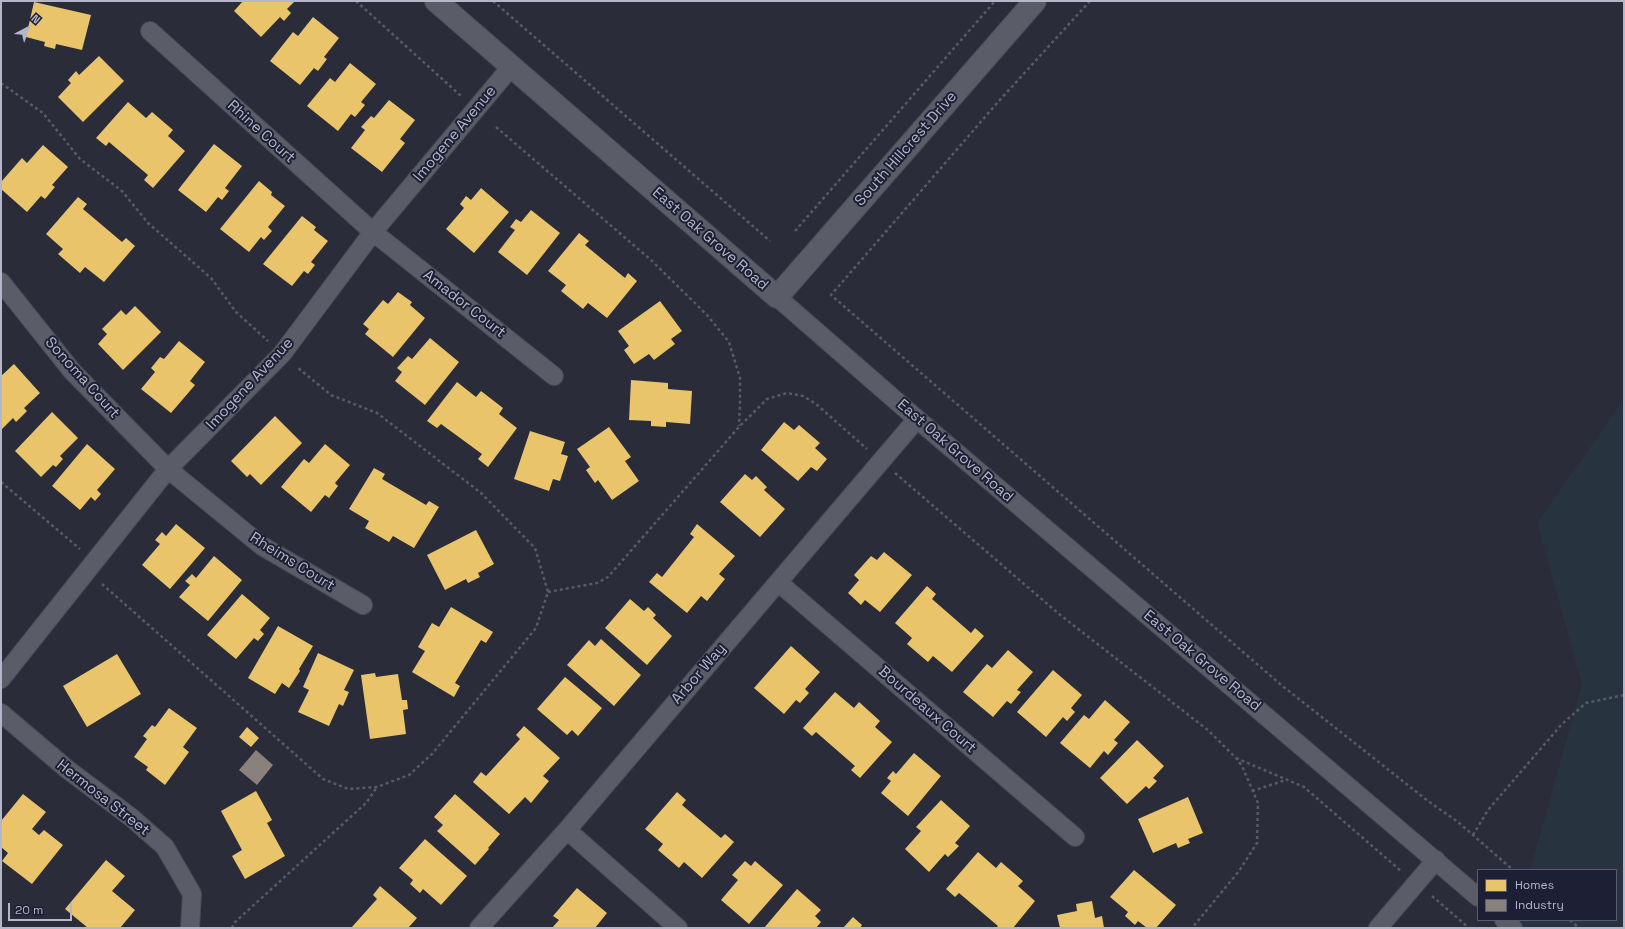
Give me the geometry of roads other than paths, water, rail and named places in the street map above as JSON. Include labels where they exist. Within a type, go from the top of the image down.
[{"type":"street","name":"East Oak Grove Road","points":[[436,1],[917,419],[1477,896]]},
{"type":"street","name":"South Hillcrest Drive","points":[[777,297],[1036,1]]},
{"type":"street","name":"Rhine Court","points":[[150,31],[373,232]]},
{"type":"street","name":"Imogene Avenue","points":[[1,679],[168,469],[282,354],[373,232],[511,67]]},
{"type":"street","name":"Amador Court","points":[[373,232],[554,376]]},
{"type":"street","name":"Sonoma Court","points":[[1,282],[72,371],[168,469]]},
{"type":"street","name":"Arbor Way","points":[[479,928],[567,830],[917,419]]},
{"type":"street","name":"Rheims Court","points":[[168,469],[262,546],[363,605]]},
{"type":"street","name":"Bourdeaux Court","points":[[778,582],[1075,837]]},
{"type":"street","name":"Hermosa Street","points":[[1,713],[67,769],[132,818],[165,847],[192,894],[190,928]]},
{"type":"street","points":[[567,830],[678,928]]},
{"type":"street","points":[[1378,928],[1436,860]]},
{"type":"street","points":[[1505,921],[1513,928]]}]
